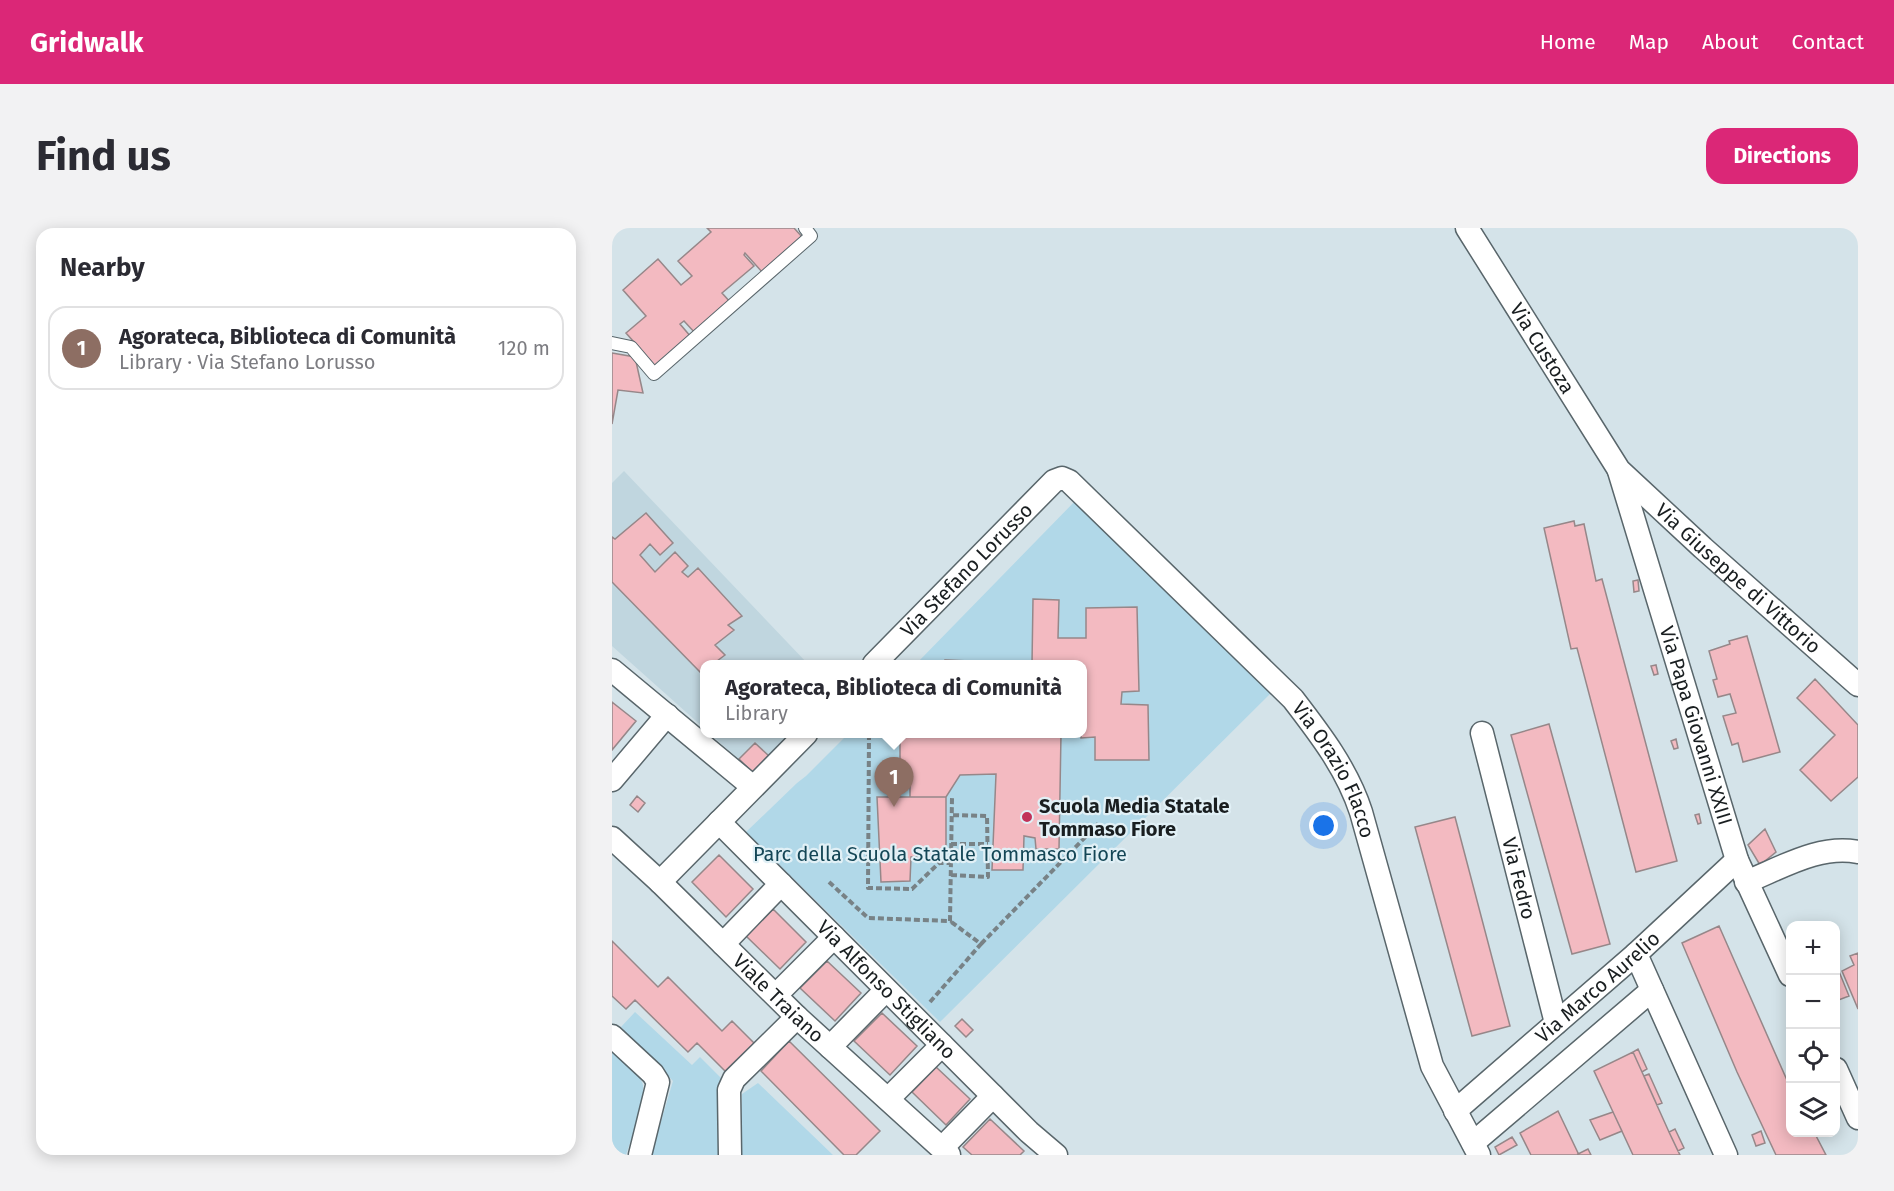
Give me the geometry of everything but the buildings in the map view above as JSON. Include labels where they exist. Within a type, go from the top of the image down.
[{"type":"street","name":"Via Custoza","points":[[1467,228],[1619,470]]},
{"type":"street","name":"Via Giuseppe di Vittorio","points":[[1619,470],[1703,548],[1858,685]]},
{"type":"street","name":"Via Papa Giovanni XXIII","points":[[1619,470],[1737,860],[1786,965]]},
{"type":"street","name":"Via Stefano Lorusso","points":[[878,660],[1054,481],[1062,478]]},
{"type":"street","name":"Via Orazio Flacco","points":[[1062,478],[1069,481],[1293,699],[1320,734],[1345,773],[1361,812],[1432,1066],[1476,1149]]},
{"type":"street","points":[[612,671],[753,787]]},
{"type":"street","points":[[612,780],[667,716]]},
{"type":"street","name":"Via Fedro","points":[[1482,733],[1556,1023]]},
{"type":"street","points":[[660,882],[802,738]]},
{"type":"street","name":"Via Alfonso Stigliano","points":[[719,822],[1047,1152]]},
{"type":"street","name":"Viale Traiano","points":[[612,838],[797,1017],[945,1152]]},
{"type":"street","points":[[1746,882],[1831,850],[1857,853]]},
{"type":"street","name":"Via Marco Aurelio","points":[[1455,1111],[1636,954],[1737,860]]},
{"type":"street","points":[[723,944],[781,884]]},
{"type":"street","points":[[776,995],[834,937]]},
{"type":"street","points":[[1636,954],[1726,1155]]},
{"type":"street","points":[[830,1047],[886,990]]},
{"type":"street","name":"Via Marco Aurelio","points":[[1476,1149],[1652,990]]},
{"type":"street","points":[[730,1155],[729,1089],[734,1079],[797,1017]]},
{"type":"street","points":[[612,1036],[653,1074],[658,1082],[640,1155]]},
{"type":"street","points":[[888,1099],[942,1045]]},
{"type":"street","points":[[1840,1078],[1858,1118]]},
{"type":"street","points":[[945,1152],[993,1096]]},
{"type":"lane","points":[[612,343],[631,347],[654,374],[811,236],[805,228]]},
{"type":"path","points":[[869,738],[868,888],[912,889],[939,863],[951,863]]},
{"type":"path","points":[[950,921],[952,798]]},
{"type":"path","points":[[951,875],[988,877],[987,816],[952,815]]},
{"type":"path","points":[[926,1008],[981,944],[1100,822]]},
{"type":"path","points":[[951,843],[988,844]]},
{"type":"path","points":[[829,882],[868,918],[950,921],[981,944]]},
{"type":"shaded area","points":[[624,471],[804,660],[700,660],[700,725],[612,646],[612,483]]},
{"type":"shaded area","points":[[715,738],[785,738],[769,756],[755,743],[739,759]]},
{"type":"green space","name":"Parc della Scuola Statale Tommasco Fiore","points":[[1079,497],[1276,688],[940,1022],[746,832],[844,738],[1087,738],[1087,660],[920,660]]},
{"type":"green space","points":[[635,1012],[692,1065],[700,1057],[721,1078],[723,1155],[651,1155],[673,1081],[621,1027]]},
{"type":"green space","points":[[612,1052],[636,1074],[643,1088],[638,1118],[626,1155],[617,1155],[612,1145]]},
{"type":"green space","points":[[758,1083],[833,1155],[740,1155],[742,1094]]},
{"type":"place","name":"Agorateca, Biblioteca di Comunità","points":[[894,807]]},
{"type":"place","name":"Scuola Media Statale Tommaso Fiore","points":[[1027,817]]}]
